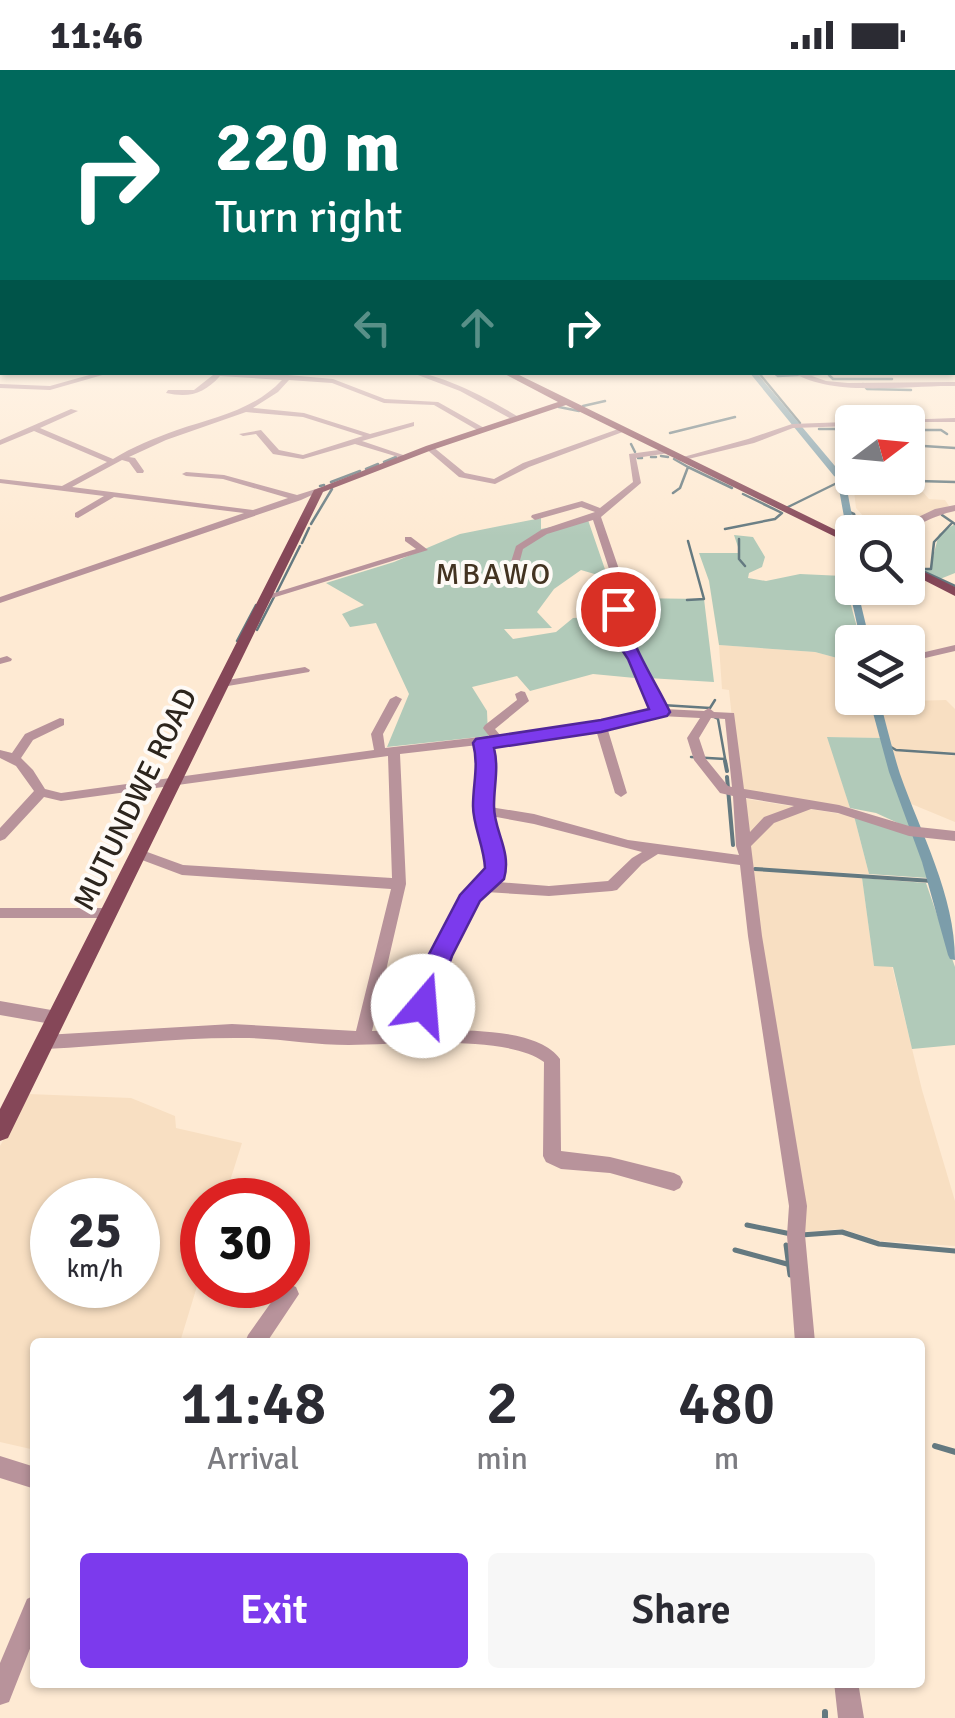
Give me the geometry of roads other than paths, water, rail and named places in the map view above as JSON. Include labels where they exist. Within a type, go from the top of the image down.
[{"type":"main road","points":[[528,383],[835,534]]},
{"type":"main road","points":[[319,490],[405,456],[566,402]]},
{"type":"main road","name":"MUTUNDWE ROAD","points":[[0,1131],[319,490]]},
{"type":"main road","points":[[925,577],[955,592]]},
{"type":"street","points":[[0,386],[50,388],[69,383]]},
{"type":"street","points":[[168,392],[190,394],[212,383]]},
{"type":"street","points":[[240,386],[244,383]]},
{"type":"street","points":[[64,489],[116,459],[166,437],[247,410],[283,383]]},
{"type":"street","points":[[339,383],[384,401],[436,403],[467,392]]},
{"type":"street","points":[[443,383],[516,418]]},
{"type":"street","points":[[838,383],[955,384]]},
{"type":"street","points":[[0,396],[16,388]]},
{"type":"street","points":[[436,403],[482,430]]},
{"type":"street","points":[[247,410],[304,415],[370,436]]},
{"type":"street","points":[[0,443],[74,411]]},
{"type":"street","points":[[680,458],[795,426],[955,420]]},
{"type":"street","points":[[242,434],[259,433],[276,452],[296,457],[411,424]]},
{"type":"street","points":[[36,428],[116,459],[132,460],[140,470]]},
{"type":"street","points":[[429,448],[462,475],[493,482],[526,465],[624,430]]},
{"type":"street","points":[[351,442],[405,456]]},
{"type":"street","points":[[256,455],[269,444]]},
{"type":"street","points":[[516,562],[518,548],[544,532],[598,513],[637,484],[632,456],[666,451]]},
{"type":"street","points":[[186,474],[208,478],[216,475],[298,498]]},
{"type":"street","points":[[1,482],[254,512]]},
{"type":"street","points":[[0,600],[319,490]]},
{"type":"street","points":[[78,514],[112,495]]},
{"type":"street","points":[[535,517],[575,502],[598,513],[618,578],[617,630],[636,659],[660,712]]},
{"type":"street","points":[[925,517],[955,508]]},
{"type":"street","points":[[266,596],[424,549],[408,539]]},
{"type":"street","points":[[925,655],[955,648]]},
{"type":"street","points":[[222,684],[305,670]]},
{"type":"street","points":[[411,1036],[440,956],[480,886],[493,879],[495,846],[483,810],[488,728],[523,701],[521,694]]},
{"type":"street","points":[[362,1038],[400,884],[387,752],[377,734],[396,699]]},
{"type":"street","points":[[0,754],[15,758],[26,767],[41,792],[61,797],[601,726],[660,712],[730,716],[730,792],[744,854],[798,1206],[796,1235],[805,1338]]},
{"type":"street","points":[[709,712],[693,738],[700,760],[730,792],[810,804],[909,830],[955,836]]},
{"type":"street","points":[[15,758],[30,737],[60,722]]},
{"type":"street","points":[[601,726],[620,793]]},
{"type":"street","points":[[0,836],[41,792]]},
{"type":"street","points":[[744,854],[769,820],[810,804]]},
{"type":"street","points":[[483,810],[534,818],[609,841],[744,854]]},
{"type":"street","points":[[480,886],[549,891],[612,886],[657,848]]},
{"type":"street","points":[[139,854],[182,870],[400,884]]},
{"type":"street","points":[[0,912],[110,913]]},
{"type":"street","points":[[0,1008],[57,1018]]},
{"type":"street","points":[[45,1042],[260,1031],[362,1038],[490,1040],[542,1049],[552,1058],[552,1156],[561,1161],[610,1165],[674,1182]]},
{"type":"street","points":[[258,1338],[278,1308]]},
{"type":"street","points":[[0,1467],[30,1476]]},
{"type":"street","points":[[0,1692],[30,1619]]},
{"type":"street","points":[[847,1688],[852,1718]]},
{"type":"waterway","points":[[761,383],[845,479],[842,484],[848,515]]},
{"type":"waterway","points":[[767,383],[800,423]]},
{"type":"waterway","points":[[863,384],[867,389],[911,390]]},
{"type":"waterway","points":[[583,406],[605,401]]},
{"type":"waterway","points":[[559,407],[579,411]]},
{"type":"waterway","points":[[670,433],[735,417]]},
{"type":"waterway","points":[[819,429],[835,429]]},
{"type":"waterway","points":[[925,430],[947,434]]},
{"type":"waterway","points":[[631,444],[635,452]]},
{"type":"waterway","points":[[925,446],[955,448]]},
{"type":"waterway","points":[[661,456],[668,457]]},
{"type":"waterway","points":[[384,462],[396,457]]},
{"type":"waterway","points":[[651,457],[656,457]]},
{"type":"waterway","points":[[674,459],[688,467]]},
{"type":"waterway","points":[[366,469],[378,464]]},
{"type":"waterway","points":[[673,493],[680,488],[688,467]]},
{"type":"waterway","points":[[688,467],[732,488]]},
{"type":"waterway","points":[[331,482],[360,471]]},
{"type":"waterway","points":[[925,481],[955,482]]},
{"type":"waterway","points":[[786,508],[835,484]]},
{"type":"waterway","points":[[320,486],[324,485]]},
{"type":"waterway","points":[[311,524],[332,489]]},
{"type":"waterway","points":[[725,529],[775,519],[782,513],[743,494]]},
{"type":"waterway","points":[[847,511],[854,515]]},
{"type":"waterway","points":[[942,515],[955,524]]},
{"type":"waterway","points":[[925,569],[931,569],[934,542],[951,524]]},
{"type":"waterway","points":[[302,543],[309,528]]},
{"type":"waterway","points":[[739,539],[739,559],[745,566]]},
{"type":"waterway","points":[[687,600],[704,599],[688,541]]},
{"type":"waterway","points":[[277,592],[300,546]]},
{"type":"waterway","points":[[925,572],[955,586]]},
{"type":"waterway","points":[[257,630],[275,595]]},
{"type":"waterway","points":[[237,641],[256,605]]},
{"type":"waterway","points":[[857,605],[862,625]]},
{"type":"waterway","points":[[662,705],[710,708],[715,700]]},
{"type":"waterway","points":[[879,715],[955,955]]},
{"type":"waterway","points":[[712,716],[718,719],[726,764]]},
{"type":"waterway","points":[[886,744],[896,750],[955,754]]},
{"type":"waterway","points":[[691,757],[725,759]]},
{"type":"waterway","points":[[725,761],[727,771]]},
{"type":"waterway","points":[[727,777],[733,845]]},
{"type":"waterway","points":[[755,869],[932,881]]},
{"type":"waterway","points":[[747,1225],[791,1234]]},
{"type":"waterway","points":[[801,1235],[842,1232],[879,1244],[955,1251]]},
{"type":"waterway","points":[[786,1245],[790,1275]]},
{"type":"waterway","points":[[735,1250],[787,1264]]},
{"type":"waterway","points":[[935,1446],[955,1452]]},
{"type":"waterway","points":[[825,1712],[825,1718]]},
{"type":"district","name":"MBAWO","points":[[494,574]]}]
